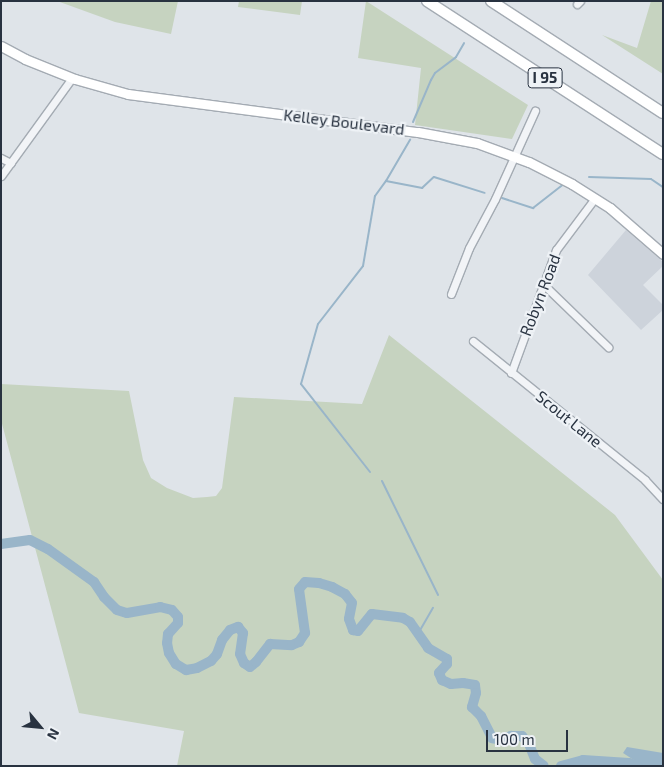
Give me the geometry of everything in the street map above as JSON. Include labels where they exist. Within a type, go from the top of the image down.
[{"type":"highway","name":"I 95","points":[[426,1],[663,154]]},
{"type":"highway","name":"I 95","points":[[491,1],[663,113]]},
{"type":"main road","name":"Kelley Boulevard","points":[[1,46],[26,59],[72,78],[128,94],[447,137],[513,156],[551,172],[596,198],[663,254]]},
{"type":"street","points":[[1,176],[72,78]]},
{"type":"street","points":[[451,294],[469,248],[495,199],[535,111]]},
{"type":"street","points":[[1,158],[11,163]]},
{"type":"street","name":"Robyn Road","points":[[511,373],[543,284],[561,242],[596,198]]},
{"type":"street","points":[[543,284],[608,347]]},
{"type":"street","name":"Scout Lane","points":[[473,341],[645,480],[663,499]]},
{"type":"shaded area","points":[[626,230],[663,262],[663,266],[643,285],[663,305],[663,310],[641,330],[588,275]]},
{"type":"green space","points":[[57,1],[178,1],[171,34],[115,22]]},
{"type":"green space","points":[[239,1],[302,1],[300,15],[238,7]]},
{"type":"green space","points":[[366,1],[528,105],[512,139],[415,125],[421,68],[358,58]]},
{"type":"green space","points":[[651,1],[663,1],[663,74],[602,35],[637,48]]},
{"type":"green space","points":[[389,335],[615,515],[663,580],[663,766],[177,766],[184,731],[79,713],[1,420],[1,384],[129,391],[143,460],[151,478],[167,488],[193,498],[216,496],[222,488],[234,397],[362,404]]},
{"type":"water","points":[[627,747],[663,753],[663,766],[643,766],[623,753]]},
{"type":"waterway","points":[[413,122],[435,73],[456,57],[464,43]]},
{"type":"waterway","points":[[386,181],[410,140]]},
{"type":"waterway","points":[[370,472],[301,384],[318,324],[363,266],[375,196],[386,181],[422,188],[434,177],[485,193]]},
{"type":"waterway","points":[[589,177],[651,179],[663,187]]},
{"type":"waterway","points":[[502,198],[533,208],[562,185]]},
{"type":"waterway","points":[[382,481],[438,595]]},
{"type":"waterway","points":[[1,544],[30,540],[48,549],[94,582],[104,597],[117,610],[127,613],[160,607],[172,610],[178,617],[178,623],[168,634],[169,653],[176,664],[186,670],[197,668],[211,661],[217,654],[222,640],[230,630],[238,627],[243,633],[240,654],[244,663],[250,667],[270,644],[292,645],[299,642],[305,633],[299,589],[305,582],[319,583],[332,587],[345,594],[352,603],[349,619],[353,630],[358,631],[372,614],[403,618],[410,622],[428,648],[447,659],[447,664],[439,673],[442,680],[451,684],[475,685],[476,693],[472,707],[481,716],[492,738],[501,740],[511,736],[522,736],[529,744],[535,759],[544,766]]},
{"type":"waterway","points":[[419,632],[433,608]]},
{"type":"waterway","points":[[561,766],[583,760],[629,763],[637,766]]}]
